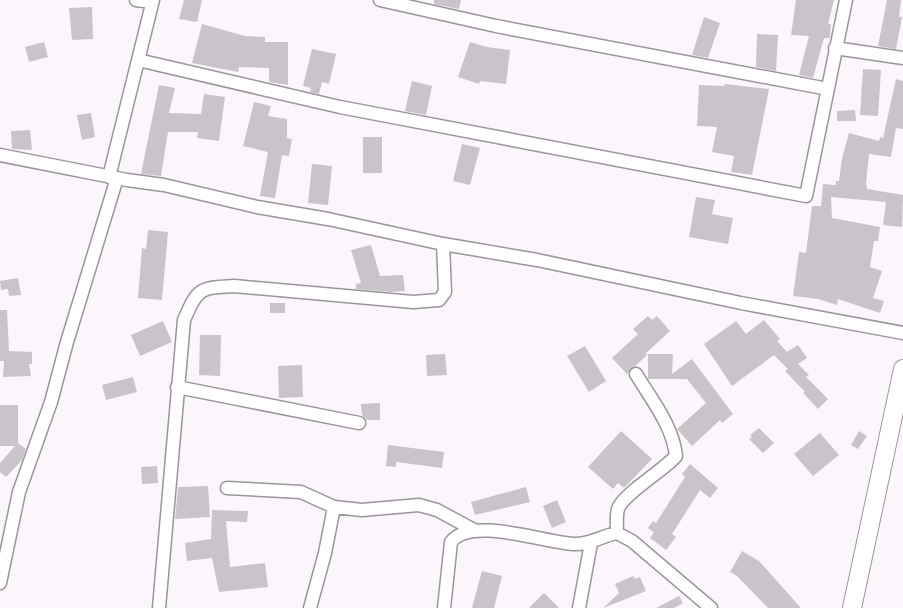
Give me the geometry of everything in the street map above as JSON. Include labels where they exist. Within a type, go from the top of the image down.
[{"type":"main road","points":[[852,608],[903,369]]},
{"type":"street","points":[[0,583],[19,492],[51,402],[113,177],[152,1],[136,0]]},
{"type":"street","points":[[380,0],[496,26],[828,89]]},
{"type":"street","points":[[138,60],[340,107],[806,196],[846,0]]},
{"type":"street","points":[[835,48],[903,58]]},
{"type":"street","points":[[0,155],[164,185],[257,207],[328,219],[443,244],[537,260],[741,303],[903,333]]},
{"type":"street","points":[[159,608],[184,320],[194,298],[206,287],[234,286],[413,302],[439,300],[445,292],[443,244]]},
{"type":"street","points":[[617,533],[618,508],[633,492],[666,468],[676,456],[675,446],[663,418],[636,374]]},
{"type":"street","points":[[177,387],[359,423]]},
{"type":"street","points":[[227,488],[301,492],[334,507],[362,510],[419,505],[437,510],[474,530]]},
{"type":"street","points":[[310,608],[325,553],[334,507]]},
{"type":"street","points":[[444,608],[451,542],[457,534],[474,530],[534,536],[573,544],[591,543],[606,535],[617,533],[632,541],[711,608]]},
{"type":"street","points":[[579,608],[591,543]]},
{"type":"building","points":[[184,0],[202,0],[197,22],[179,19]]},
{"type":"building","points":[[434,0],[461,0],[459,9],[434,4]]},
{"type":"building","points":[[796,0],[834,0],[828,24],[831,24],[830,38],[824,38],[813,78],[799,75],[809,36],[791,35]]},
{"type":"building","points":[[887,0],[901,0],[899,17],[902,17],[896,49],[878,46]]},
{"type":"building","points":[[92,7],[93,39],[72,40],[69,8]]},
{"type":"building","points":[[704,17],[720,23],[708,58],[692,55]]},
{"type":"building","points":[[202,24],[245,36],[265,37],[265,42],[288,42],[288,85],[269,82],[269,68],[239,67],[238,72],[192,63]]},
{"type":"building","points":[[757,34],[778,35],[776,71],[756,67]]},
{"type":"building","points":[[44,42],[48,57],[29,62],[25,47]]},
{"type":"building","points":[[470,42],[487,47],[510,50],[506,84],[480,81],[479,84],[458,77]]},
{"type":"building","points":[[312,49],[336,54],[329,84],[322,82],[319,94],[310,92],[311,88],[303,86]]},
{"type":"building","points":[[863,69],[881,70],[878,116],[860,115]]},
{"type":"building","points":[[896,79],[903,81],[903,129],[896,128],[891,157],[869,154],[866,183],[867,189],[903,195],[902,227],[883,225],[886,202],[831,197],[832,218],[880,227],[878,241],[874,241],[870,267],[882,271],[873,298],[884,301],[880,313],[838,299],[837,305],[818,299],[793,296],[799,252],[806,253],[812,206],[821,206],[823,184],[836,185],[836,181],[839,181],[842,158],[849,133],[879,141],[880,137],[883,138]]},
{"type":"building","points":[[412,81],[432,86],[426,115],[405,111]]},
{"type":"building","points":[[725,84],[769,89],[752,175],[731,172],[734,156],[712,152],[717,127],[697,126],[699,85],[724,86]]},
{"type":"building","points":[[159,85],[175,88],[169,113],[201,114],[204,94],[225,97],[219,141],[197,138],[198,132],[168,132],[161,176],[141,174]]},
{"type":"building","points":[[254,102],[271,106],[268,116],[287,119],[287,138],[292,139],[289,156],[282,155],[275,198],[260,196],[268,152],[243,146]]},
{"type":"building","points":[[855,110],[856,121],[837,121],[837,111]]},
{"type":"building","points":[[91,113],[95,137],[82,140],[77,115]]},
{"type":"building","points":[[30,130],[32,150],[12,149],[11,131]]},
{"type":"building","points":[[363,137],[382,137],[382,173],[363,173]]},
{"type":"building","points":[[462,144],[480,148],[470,185],[453,181]]},
{"type":"building","points":[[312,164],[332,166],[328,205],[308,203]]},
{"type":"building","points":[[696,197],[715,200],[712,214],[733,218],[728,244],[689,237]]},
{"type":"building","points":[[148,230],[168,232],[162,300],[138,298],[142,248],[146,249]]},
{"type":"building","points":[[371,245],[380,276],[403,275],[405,291],[391,292],[356,289],[356,284],[361,283],[351,250]]},
{"type":"building","points":[[18,278],[21,295],[9,296],[8,289],[1,290],[0,281]]},
{"type":"building","points":[[270,303],[285,303],[285,313],[270,313]]},
{"type":"building","points":[[0,310],[7,310],[9,351],[32,352],[32,364],[29,364],[31,376],[3,377],[4,361],[0,361]]},
{"type":"building","points":[[648,316],[652,320],[657,316],[670,331],[627,374],[612,358],[638,334],[633,329]]},
{"type":"building","points":[[764,320],[780,339],[777,341],[787,352],[798,345],[807,358],[798,364],[809,375],[806,377],[828,399],[818,409],[785,371],[788,369],[774,355],[732,386],[704,344],[736,321],[746,334]]},
{"type":"building","points":[[163,321],[172,342],[140,356],[131,335]]},
{"type":"building","points":[[200,335],[221,335],[220,376],[199,375]]},
{"type":"building","points":[[585,346],[606,381],[589,392],[567,356]]},
{"type":"building","points":[[445,354],[447,375],[427,376],[426,355]]},
{"type":"building","points":[[648,354],[673,354],[672,374],[692,359],[733,414],[722,423],[720,420],[692,446],[677,429],[706,403],[687,379],[648,379]]},
{"type":"building","points":[[302,365],[303,397],[279,398],[278,366]]},
{"type":"building","points":[[133,377],[137,392],[106,400],[102,385]]},
{"type":"building","points":[[380,403],[380,420],[367,420],[362,415],[361,404]]},
{"type":"building","points":[[0,405],[18,405],[18,443],[26,449],[22,460],[6,477],[0,472],[0,463],[15,446],[0,446]]},
{"type":"building","points":[[759,428],[774,443],[763,453],[749,439],[752,437],[750,435]]},
{"type":"building","points":[[621,431],[652,459],[624,488],[618,483],[613,489],[588,467]]},
{"type":"building","points":[[859,431],[867,436],[858,449],[851,445]]},
{"type":"building","points":[[820,433],[839,455],[813,476],[794,454]]},
{"type":"building","points":[[388,445],[444,452],[442,468],[396,462],[396,467],[386,466]]},
{"type":"building","points":[[690,464],[718,488],[710,498],[700,490],[672,534],[676,537],[666,550],[650,538],[654,532],[648,528],[653,521],[656,523],[685,477],[682,474]]},
{"type":"building","points":[[157,466],[158,483],[142,484],[141,467]]},
{"type":"building","points":[[208,486],[210,517],[175,519],[178,487]]},
{"type":"building","points":[[526,487],[530,502],[475,515],[471,502]]},
{"type":"building","points":[[557,500],[566,522],[552,528],[543,506]]},
{"type":"building","points":[[212,510],[248,511],[247,522],[226,521],[230,567],[265,563],[268,587],[219,592],[212,558],[187,561],[185,543],[211,539]]},
{"type":"building","points":[[742,551],[759,561],[801,608],[768,608],[737,576],[730,572]]},
{"type":"building","points":[[482,571],[502,576],[494,608],[472,608]]},
{"type":"building","points":[[633,576],[635,579],[640,577],[646,591],[603,608],[619,593],[615,584]]},
{"type":"building","points":[[544,593],[559,608],[529,608]]},
{"type":"building","points":[[679,596],[683,603],[674,608],[656,608]]}]
